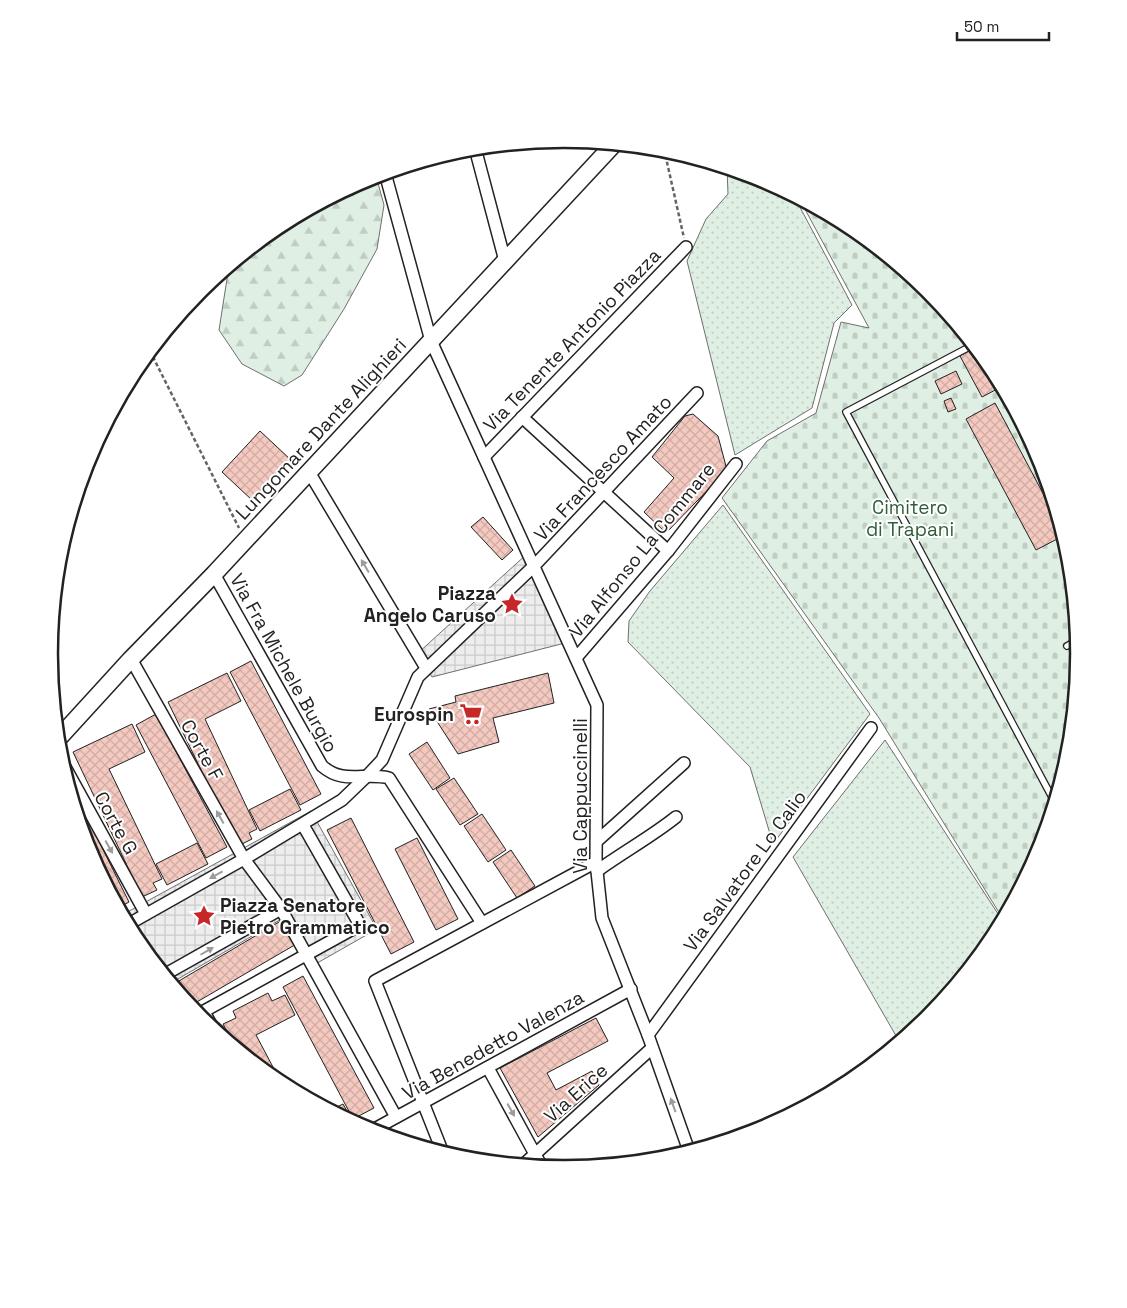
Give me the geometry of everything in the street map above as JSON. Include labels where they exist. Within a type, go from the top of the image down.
[{"type":"main road","name":"Lungomare Dante Alighieri","points":[[64,732],[131,659],[246,540],[608,150]]},
{"type":"street","points":[[477,156],[505,261]]},
{"type":"street","name":"Via Cappuccinelli","points":[[387,180],[431,341],[597,705],[597,866],[602,918],[648,1035],[687,1145]]},
{"type":"street","name":"Via Tenente Antonio Piazza","points":[[484,457],[686,247]]},
{"type":"street","name":"Via Francesco Amato","points":[[426,668],[534,566],[697,393]]},
{"type":"street","points":[[522,417],[668,551]]},
{"type":"street","name":"Via Alfonso La Commare","points":[[576,658],[668,551],[736,464]]},
{"type":"street","points":[[133,919],[144,909],[244,859],[342,800],[382,760],[418,677],[426,668],[309,472]]},
{"type":"street","name":"Via Fra Michele Burgio","points":[[214,574],[322,766],[332,775],[389,778],[482,923]]},
{"type":"street","name":"Corte F","points":[[131,659],[244,859],[281,909],[396,1117]]},
{"type":"street","name":"Via Salvatore Lo Calio","points":[[648,1035],[871,728]]},
{"type":"street","points":[[597,841],[684,763]]},
{"type":"street","name":"Corte G","points":[[75,785],[144,909]]},
{"type":"street","points":[[440,1144],[375,981],[482,923],[646,840],[676,817]]},
{"type":"street","points":[[205,1011],[360,925],[303,825]]},
{"type":"street","points":[[170,972],[281,909]]},
{"type":"street","name":"Via Benedetto Valenza","points":[[382,1125],[424,1104],[630,990]]},
{"type":"street","name":"Via Erice","points":[[530,1159],[652,1048]]},
{"type":"street","points":[[488,1068],[538,1159]]},
{"type":"lane","points":[[967,348],[846,412],[1050,793]]},
{"type":"path","points":[[666,159],[686,247]]},
{"type":"path","points":[[154,358],[246,540]]},
{"type":"green space","points":[[727,175],[800,207],[852,305],[834,323],[812,408],[735,455],[687,261],[706,219],[728,194]]},
{"type":"green space","points":[[378,184],[384,205],[377,249],[344,309],[302,375],[284,386],[242,364],[219,330],[227,276],[282,233],[340,200]]},
{"type":"green space","name":"Cimitero di Trapani","points":[[806,210],[845,233],[897,274],[944,320],[965,346],[1002,401],[1031,460],[1043,491],[1060,555],[1065,588],[1070,654],[1065,720],[1060,753],[1043,817],[1031,848],[999,912],[879,718],[722,498],[767,441],[816,413],[841,322],[869,328]]},
{"type":"green space","points":[[723,505],[870,714],[773,844],[750,767],[628,642],[629,621],[650,591]]},
{"type":"green space","points":[[885,740],[998,914],[965,962],[944,988],[896,1035],[793,857]]},
{"type":"shaded area","name":"Piazza Angelo Caruso","points":[[528,553],[569,642],[432,677],[418,653]]},
{"type":"shaded area","points":[[311,811],[377,929],[312,966],[285,917],[176,980],[128,912]]},
{"type":"building","points":[[969,351],[995,390],[982,397],[960,356]]},
{"type":"building","points":[[956,371],[962,384],[941,394],[935,381]]},
{"type":"building","points":[[951,398],[956,409],[948,412],[944,401]]},
{"type":"building","points":[[995,403],[1044,496],[1056,540],[1036,550],[966,419]]},
{"type":"building","points":[[693,414],[718,436],[727,470],[666,533],[644,512],[674,478],[652,457],[685,416]]},
{"type":"building","points":[[260,431],[291,460],[253,501],[222,472]]},
{"type":"building","points":[[483,517],[513,550],[502,560],[471,527]]},
{"type":"building","points":[[251,661],[321,794],[300,805],[230,672]]},
{"type":"building","points":[[227,673],[241,701],[205,719],[257,829],[249,833],[252,839],[238,846],[168,702]]},
{"type":"building","name":"Eurospin","points":[[548,673],[554,703],[493,718],[499,742],[458,754],[429,709],[456,702],[455,696]]},
{"type":"building","points":[[156,714],[227,847],[206,858],[136,725]]},
{"type":"building","points":[[132,724],[145,752],[109,769],[162,879],[153,883],[157,890],[142,897],[73,752]]},
{"type":"building","points":[[427,742],[450,778],[433,790],[409,754]]},
{"type":"building","points":[[454,778],[478,814],[460,825],[436,789]]},
{"type":"building","points":[[290,789],[301,810],[260,831],[249,810]]},
{"type":"building","points":[[82,809],[129,902],[124,905],[96,848]]},
{"type":"building","points":[[482,814],[506,850],[488,862],[464,826]]},
{"type":"building","points":[[351,818],[414,942],[391,954],[327,830]]},
{"type":"building","points":[[417,838],[458,919],[436,930],[395,849]]},
{"type":"building","points":[[197,843],[208,864],[167,885],[156,864]]},
{"type":"building","points":[[511,850],[535,886],[517,898],[493,862]]},
{"type":"building","points":[[284,919],[298,943],[197,1002],[178,982]]},
{"type":"building","points":[[303,976],[374,1108],[359,1116],[349,1112],[283,987]]},
{"type":"building","points":[[268,993],[272,1001],[285,995],[295,1015],[256,1035],[274,1069],[227,1031],[223,1024],[236,1018],[233,1011]]},
{"type":"building","points":[[596,1018],[608,1041],[547,1073],[556,1090],[592,1071],[599,1085],[538,1137],[500,1068]]},
{"type":"building","points":[[343,1104],[347,1111],[340,1108],[338,1107]]},
{"type":"place","name":"Piazza Angelo Caruso","points":[[512,604]]},
{"type":"place","name":"Eurospin","points":[[471,714]]},
{"type":"place","name":"Piazza Senatore Pietro Grammatico","points":[[204,916]]}]
